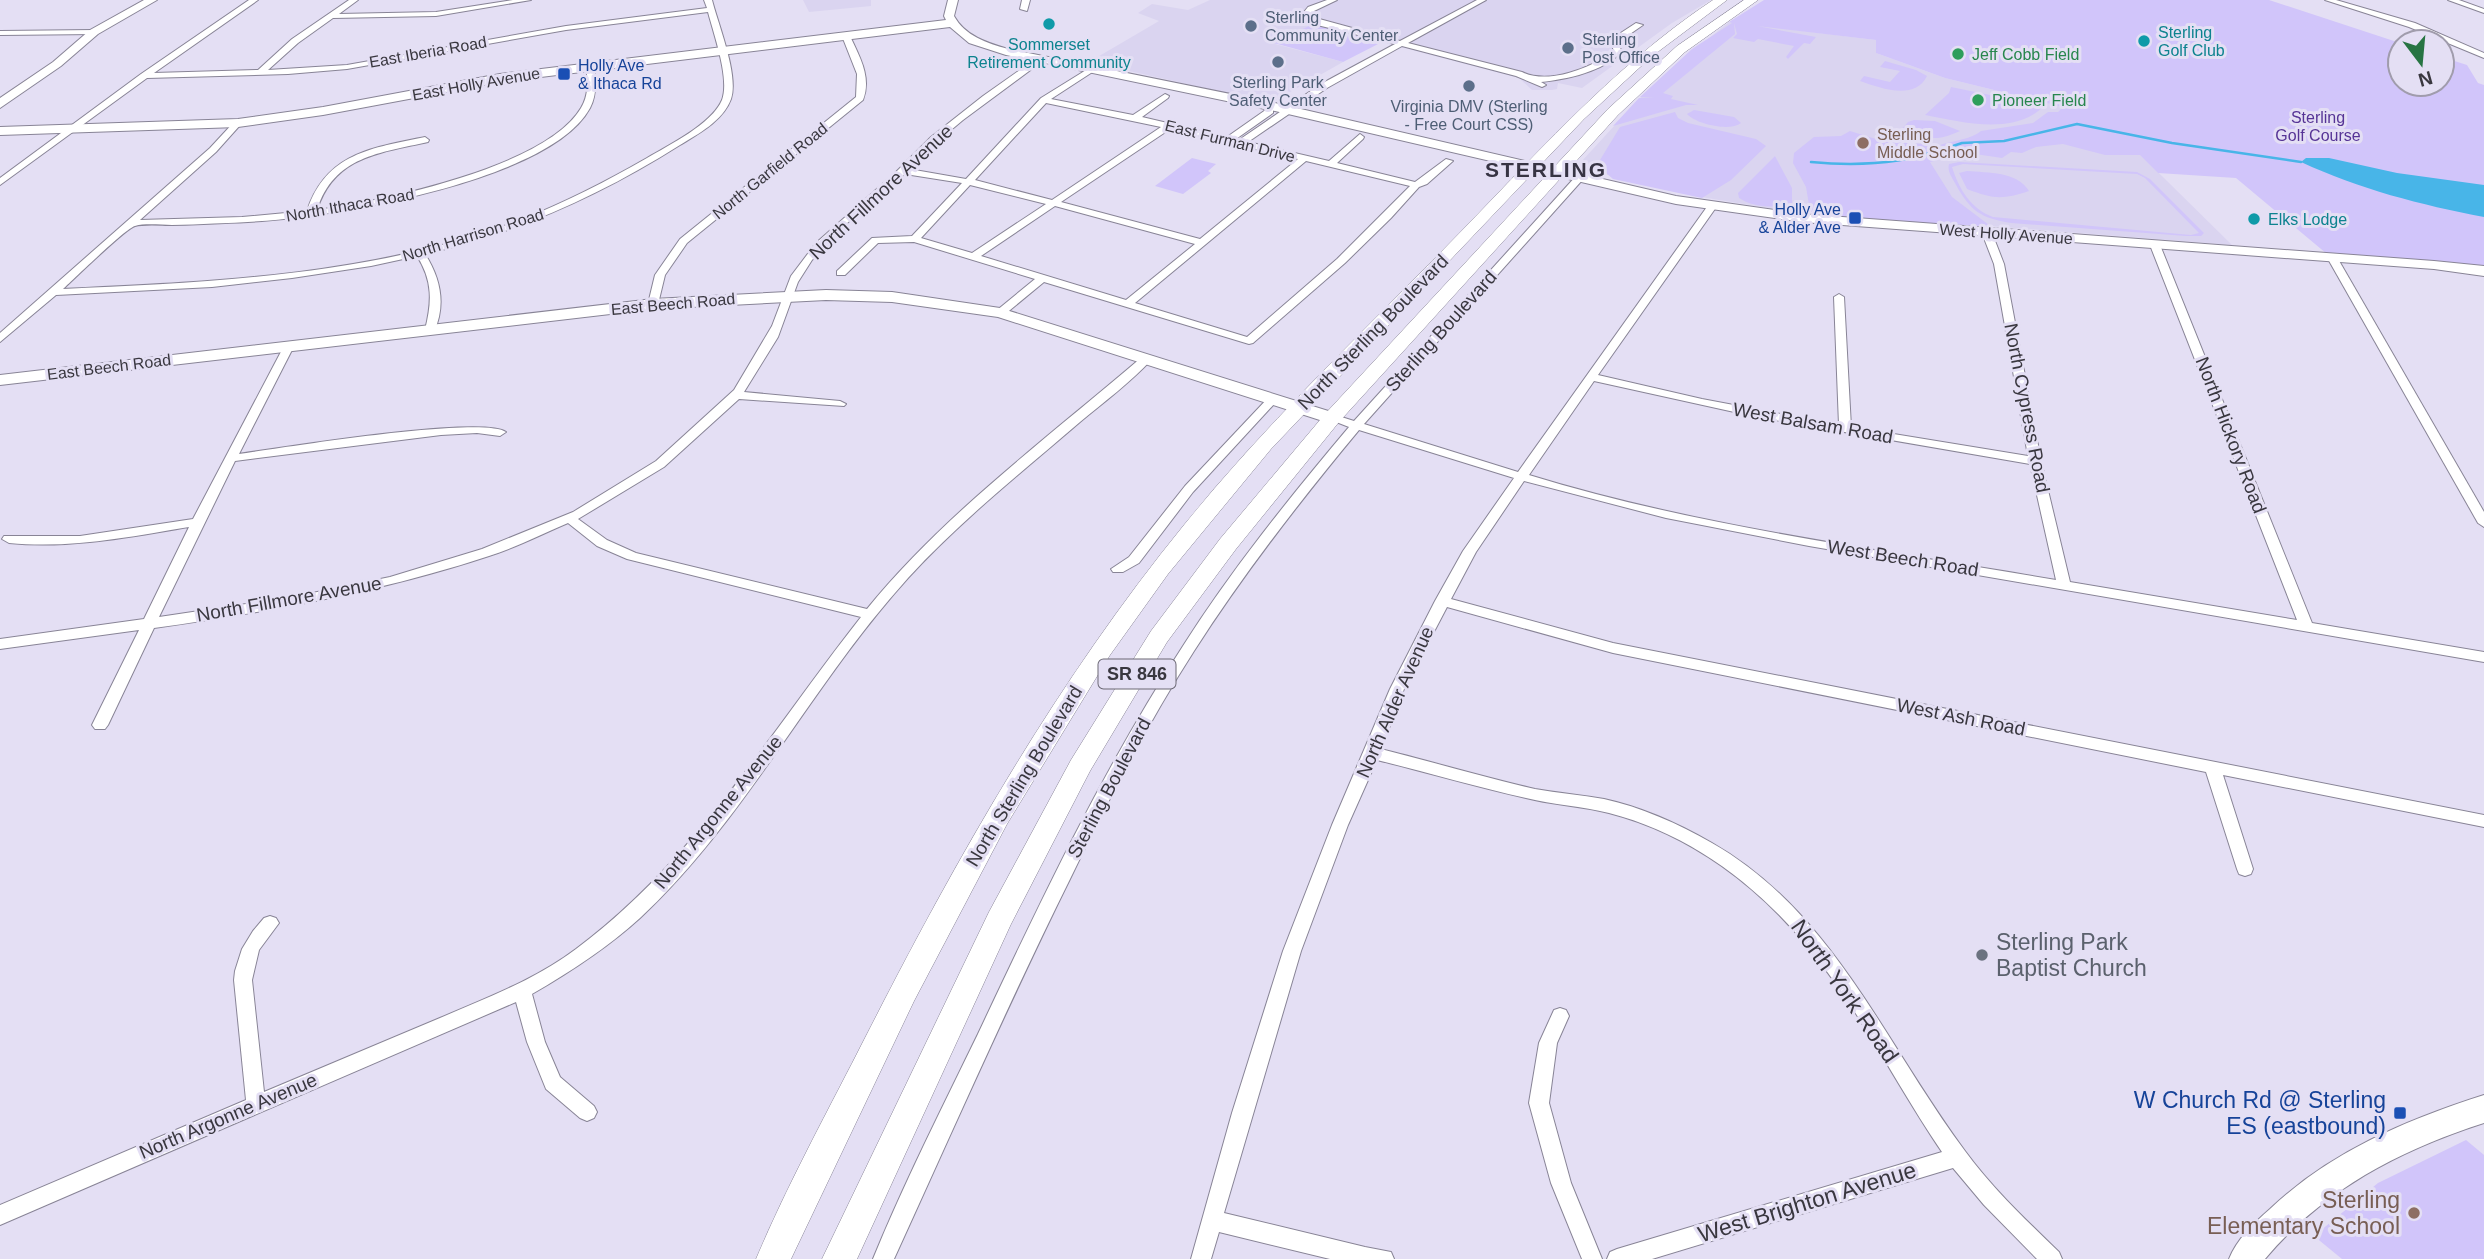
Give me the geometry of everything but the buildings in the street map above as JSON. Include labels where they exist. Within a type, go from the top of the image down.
[{"type":"main road","name":"SR 846","points":[[1532,166],[1633,64],[1721,0]]},
{"type":"main road","name":"SR 846","points":[[1570,175],[1614,112],[1664,63],[1715,23],[1752,0]]},
{"type":"main road","name":"North Sterling Boulevard","points":[[772,1259],[842,1114],[980,847],[1056,718],[1125,615],[1197,522],[1299,408],[1532,166]]},
{"type":"main road","name":"North Sterling Boulevard","points":[[839,1259],[999,920],[1080,767],[1159,637],[1228,544],[1332,418],[1570,175]]},
{"type":"street","points":[[0,104],[57,64],[94,32],[152,0]]},
{"type":"street","points":[[0,182],[144,76],[254,0]]},
{"type":"street","points":[[260,73],[295,41],[354,0]]},
{"type":"street","points":[[329,16],[424,15],[527,0]]},
{"type":"street","points":[[708,0],[720,51]]},
{"type":"street","points":[[953,0],[950,10],[952,23],[965,35],[980,43],[1040,60],[1281,108],[1532,166]]},
{"type":"street","points":[[1024,9],[1026,0]]},
{"type":"street","points":[[1241,144],[1305,87],[1467,0]]},
{"type":"street","points":[[1228,141],[1281,108],[1482,0]]},
{"type":"street","points":[[2329,0],[2412,25],[2484,56]]},
{"type":"street","points":[[2452,0],[2484,11]]},
{"type":"street","points":[[1331,1],[1323,16],[1332,25]]},
{"type":"street","points":[[1331,1],[1311,9],[1307,15],[1316,22],[1390,40],[1538,83],[1591,68],[1618,51],[1614,42],[1639,25]]},
{"type":"street","name":"East Iberia Road","points":[[144,76],[260,73],[347,66],[554,30],[710,10]]},
{"type":"street","name":"East Holly Avenue","points":[[0,131],[238,123],[323,111],[500,78],[952,23]]},
{"type":"street","points":[[0,33],[94,32]]},
{"type":"street","name":"North Garfield Road","points":[[653,304],[660,275],[682,241],[860,98],[864,87],[862,74],[846,36]]},
{"type":"street","name":"North Harrison Road","points":[[54,292],[202,286],[286,278],[421,253],[551,211],[597,190],[663,153],[714,116],[727,99],[729,83],[720,51]]},
{"type":"street","name":"North Fillmore Avenue","points":[[0,644],[315,598],[387,583],[461,561],[569,518],[668,460],[704,429],[737,395],[771,338],[797,274],[820,244],[941,134],[1040,60]]},
{"type":"street","name":"North Ithaca Road","points":[[132,223],[311,214],[378,203],[498,167],[566,130],[585,110],[591,94],[590,66]]},
{"type":"street","points":[[915,239],[1044,100],[1091,69]]},
{"type":"street","points":[[1135,118],[1165,96]]},
{"type":"street","name":"East Furman Drive","points":[[1044,100],[1135,118],[1416,185]]},
{"type":"street","points":[[0,339],[214,150],[238,123]]},
{"type":"street","points":[[973,257],[1167,126]]},
{"type":"street","points":[[1332,164],[1360,137]]},
{"type":"street","points":[[311,214],[321,184],[338,167],[377,150],[425,140]]},
{"type":"street","points":[[1127,304],[1304,159]]},
{"type":"street","points":[[841,273],[875,240],[915,239],[1249,341],[1341,261],[1416,185],[1424,182],[1449,161]]},
{"type":"street","name":"West Holly Avenue","points":[[1532,166],[1712,206],[1801,218],[2434,265],[2484,271]]},
{"type":"street","points":[[903,171],[969,180],[1203,243]]},
{"type":"street","name":"Sterling Boulevard","points":[[883,1259],[1097,804],[1138,729],[1189,646],[1251,556],[1570,175]]},
{"type":"street","name":"North Alder Avenue","points":[[1201,1259],[1292,951],[1340,825],[1397,689],[1470,551],[1712,206]]},
{"type":"street","name":"North Cypress Road","points":[[1987,233],[1999,264],[2035,461],[2064,584]]},
{"type":"street","name":"North Hickory Road","points":[[2155,246],[2306,626]]},
{"type":"street","points":[[421,253],[430,268],[438,298],[430,330]]},
{"type":"street","points":[[2333,259],[2484,523]]},
{"type":"street","points":[[1000,313],[1042,278]]},
{"type":"street","name":"East Beech Road","points":[[0,380],[653,304],[789,296],[892,297],[1000,313],[1332,418]]},
{"type":"street","points":[[1839,297],[1845,428]]},
{"type":"street","points":[[100,725],[198,522],[289,346]]},
{"type":"street","name":"North Argonne Avenue","points":[[0,1215],[522,990],[555,974],[612,934],[671,875],[749,780],[888,594],[945,533],[1146,359]]},
{"type":"street","name":"West Balsam Road","points":[[1592,377],[1761,416],[2035,461]]},
{"type":"street","points":[[737,395],[840,404]]},
{"type":"street","points":[[1118,569],[1134,560],[1189,489],[1272,400]]},
{"type":"street","name":"West Beech Road","points":[[1332,418],[1521,477],[1665,514],[1809,542],[2484,657]]},
{"type":"street","points":[[233,457],[442,431],[477,429],[500,432]]},
{"type":"street","points":[[569,518],[602,543],[632,556],[871,615]]},
{"type":"street","points":[[9,539],[34,543],[70,540],[198,522]]},
{"type":"street","name":"West Ash Road","points":[[1442,601],[1613,648],[2484,821]]},
{"type":"street","name":"North York Road","points":[[1372,753],[1536,795],[1610,807],[1666,828],[1709,849],[1752,879],[1797,919],[1861,1008],[1957,1157],[1986,1193],[2052,1259]]},
{"type":"street","points":[[2213,768],[2245,869]]},
{"type":"street","points":[[256,1104],[243,981],[245,961],[255,938],[270,923]]},
{"type":"street","points":[[522,990],[536,1042],[554,1083],[587,1112]]},
{"type":"street","points":[[1560,1016],[1548,1043],[1539,1103],[1562,1183],[1592,1259]]},
{"type":"street","points":[[2245,1259],[2258,1242],[2325,1182],[2392,1144],[2484,1109]]},
{"type":"street","name":"West Brighton Avenue","points":[[1616,1259],[1957,1157]]},
{"type":"street","points":[[1212,1220],[1365,1257],[1384,1259]]},
{"type":"shaded area","points":[[803,0],[871,0],[871,6],[809,12]]},
{"type":"shaded area","points":[[1210,0],[1711,0],[1672,23],[1582,88],[1558,83],[1557,89],[1532,90],[1519,78],[1313,24],[1275,44],[1343,62],[1276,100],[1263,101],[1089,62],[1159,21],[1138,13],[1152,4],[1188,10]]},
{"type":"shaded area","name":"Sterling Middle School","points":[[1729,22],[1876,40],[1876,53],[1945,78],[2101,116],[2232,245],[1775,209],[1695,196],[1579,168],[1581,162],[1638,100],[1672,68]]},
{"type":"green space","name":"Sterling Golf Course","points":[[1764,0],[2269,0],[2386,38],[2386,98],[2456,98],[2456,61],[2467,65],[2478,83],[2484,85],[2484,271],[2333,259],[2236,178],[2158,173],[2140,155],[2105,155],[2063,144],[2036,147],[2022,153],[2011,152],[2002,158],[1975,154],[1968,159],[1940,145],[1967,138],[1981,131],[2033,123],[2048,112],[2058,112],[2063,107],[1945,78],[1876,53],[1876,40],[1757,26],[1816,37],[1810,44],[1804,43],[1788,59],[1786,57],[1794,46],[1758,39],[1754,42],[1733,38],[1737,34],[1734,23],[1735,34],[1663,93],[1673,96],[1671,99],[1698,105],[1686,105],[1613,126],[1639,98],[1654,98],[1640,97],[1692,49],[1732,23],[1729,22]]},
{"type":"green space","points":[[1313,24],[1382,42],[1343,62],[1274,43]]},
{"type":"green space","points":[[1885,61],[1927,76],[1921,84],[1906,90],[1887,89],[1860,81],[1864,76],[1890,82],[1900,71],[1880,67]]},
{"type":"green space","name":"Pioneer Field","points":[[1951,87],[2044,106],[2032,115],[2003,124],[1971,123],[1925,115],[1949,93]]},
{"type":"green space","points":[[1694,110],[1734,117],[1741,123],[1729,127],[1705,124],[1687,114]]},
{"type":"green space","points":[[1675,112],[1678,118],[1688,123],[1756,139],[1766,146],[1731,180],[1702,198],[1613,179],[1597,165],[1620,127]]},
{"type":"green space","points":[[1914,120],[1935,121],[1960,131],[1931,138],[1902,129]]},
{"type":"green space","points":[[1850,131],[1879,140],[1932,145],[1954,156],[1930,162],[1952,197],[1993,228],[1822,216],[1810,211],[1806,187],[1793,163],[1794,153],[1814,137],[1841,136]]},
{"type":"green space","points":[[1775,156],[1792,188],[1792,204],[1765,206],[1739,198],[1738,193]]},
{"type":"green space","points":[[1192,158],[1216,164],[1208,171],[1211,173],[1183,194],[1155,186]]},
{"type":"green space","points":[[1959,162],[2137,172],[2150,179],[2204,233],[2201,236],[2186,236],[2011,223],[1991,219],[1972,207],[1961,194],[1950,174],[1949,164]],"holes":[[[1963,164],[2137,174],[2145,178],[2199,233],[2191,235],[1993,217],[1978,209],[1967,197],[1952,167]]]},
{"type":"green space","points":[[1967,171],[2010,176],[2024,184],[2029,191],[2004,197],[1976,192],[1967,189],[1959,173]]},
{"type":"green space","name":"Sterling Elementary School","points":[[2466,1140],[2484,1155],[2484,1259],[2342,1259],[2314,1236],[2378,1183]]},
{"type":"water","points":[[2306,158],[2329,158],[2397,173],[2484,185],[2484,217],[2368,188],[2301,162]]},
{"type":"waterway","points":[[1947,148],[1962,143],[2004,141],[2077,124],[2172,143],[2301,162]]},
{"type":"waterway","points":[[1811,162],[1876,163],[1908,159],[1939,150]]},
{"type":"place","name":"Sommerset Retirement Community","points":[[1049,24]]},
{"type":"place","name":"Sterling Community Center","points":[[1251,26]]},
{"type":"place","name":"Sterling Golf Club","points":[[2144,41]]},
{"type":"place","name":"Sterling Post Office","points":[[1568,48]]},
{"type":"place","name":"Jeff Cobb Field","points":[[1958,54]]},
{"type":"place","name":"Sterling Park Safety Center","points":[[1278,62]]},
{"type":"place","name":"Holly Ave & Ithaca Rd","points":[[564,74]]},
{"type":"place","name":"Virginia DMV (Sterling - Free Court CSS)","points":[[1469,86]]},
{"type":"place","name":"Pioneer Field","points":[[1978,100]]},
{"type":"place","name":"Sterling Middle School","points":[[1863,143]]},
{"type":"place","name":"Holly Ave & Alder Ave","points":[[1855,218]]},
{"type":"place","name":"Elks Lodge","points":[[2254,219]]},
{"type":"place","name":"Sterling Park Baptist Church","points":[[1982,955]]},
{"type":"place","name":"W Church Rd @ Sterling ES (eastbound)","points":[[2400,1113]]},
{"type":"place","name":"Sterling Elementary School","points":[[2414,1213]]},
{"type":"district","name":"STERLING","points":[[1546,169]]}]
